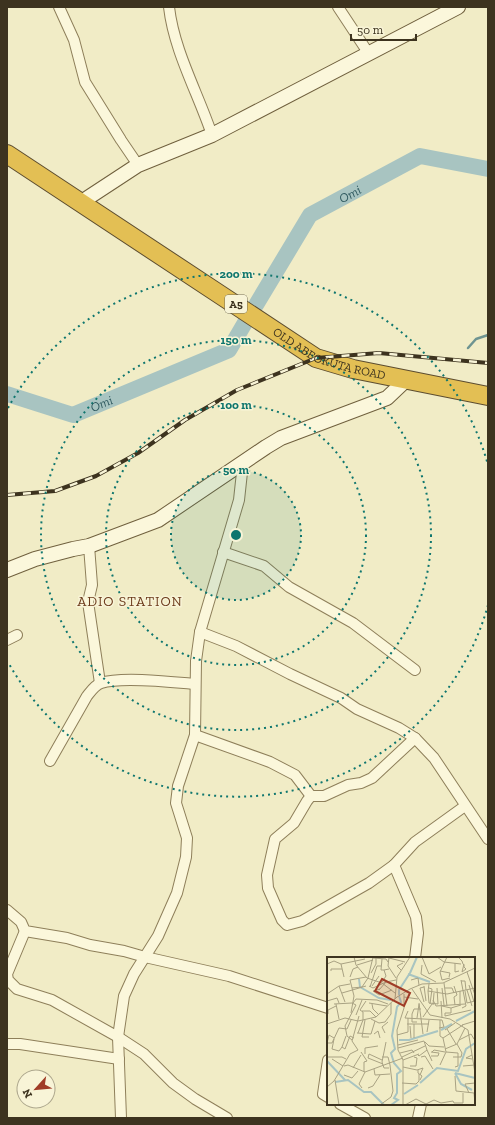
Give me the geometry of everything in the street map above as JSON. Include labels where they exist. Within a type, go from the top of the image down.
[{"type":"highway","name":"OLD ABEOKUTA ROAD","points":[[7,154],[80,204],[316,358],[353,368],[488,396]]},
{"type":"main road","points":[[80,204],[138,164],[212,135],[458,7]]},
{"type":"main road","points":[[7,570],[35,559],[73,548],[89,546],[158,520],[281,438],[387,398],[407,379]]},
{"type":"street","points":[[59,7],[74,40],[85,82],[121,140],[138,164]]},
{"type":"street","points":[[169,7],[171,22],[184,62],[202,103],[212,135]]},
{"type":"street","points":[[338,7],[368,54]]},
{"type":"street","points":[[121,1118],[118,1037],[124,996],[134,974],[158,936],[178,893],[186,857],[187,838],[176,804],[178,786],[195,735],[195,684],[200,632],[239,500],[244,463]]},
{"type":"street","points":[[89,546],[92,592],[88,602],[100,683]]},
{"type":"street","points":[[223,552],[264,566],[289,587],[353,623],[415,670]]},
{"type":"street","points":[[200,632],[236,646],[341,698],[357,709],[400,728],[415,738],[434,758],[488,839]]},
{"type":"street","points":[[7,640],[17,635]]},
{"type":"street","points":[[50,761],[87,696],[94,687],[100,683],[142,681],[195,684]]},
{"type":"street","points":[[195,735],[270,762],[294,775],[311,796]]},
{"type":"street","points":[[311,796],[324,796],[348,785],[361,783],[372,778],[415,738]]},
{"type":"street","points":[[311,796],[294,823],[275,839],[267,874],[268,888],[282,920],[287,925],[302,921],[362,887],[394,865],[415,842],[465,806]]},
{"type":"street","points":[[394,865],[416,916],[418,933],[415,957]]},
{"type":"street","points":[[7,910],[21,922],[24,931],[7,974],[11,984],[17,989],[52,1000],[118,1037],[144,1054],[173,1083],[227,1118]]},
{"type":"street","points":[[24,931],[67,938],[101,947],[138,954],[145,958],[229,976],[327,1008]]},
{"type":"street","points":[[7,1044],[20,1044],[118,1059]]},
{"type":"street","points":[[327,1067],[323,1094],[327,1096]]},
{"type":"street","points":[[342,1105],[365,1118]]},
{"type":"street","points":[[418,1118],[422,1105]]},
{"type":"waterway","name":"Omi","points":[[256,305],[310,215],[420,156],[488,169]]},
{"type":"waterway","name":"Omi","points":[[7,394],[73,415],[229,350],[246,321]]},
{"type":"waterway","points":[[468,348],[476,339],[488,335]]},
{"type":"railway","points":[[7,495],[55,491],[96,476],[138,453],[185,420],[237,390],[316,358],[379,353],[488,363]]},
{"type":"district","name":"ADIO STATION","points":[[130,601]]}]
